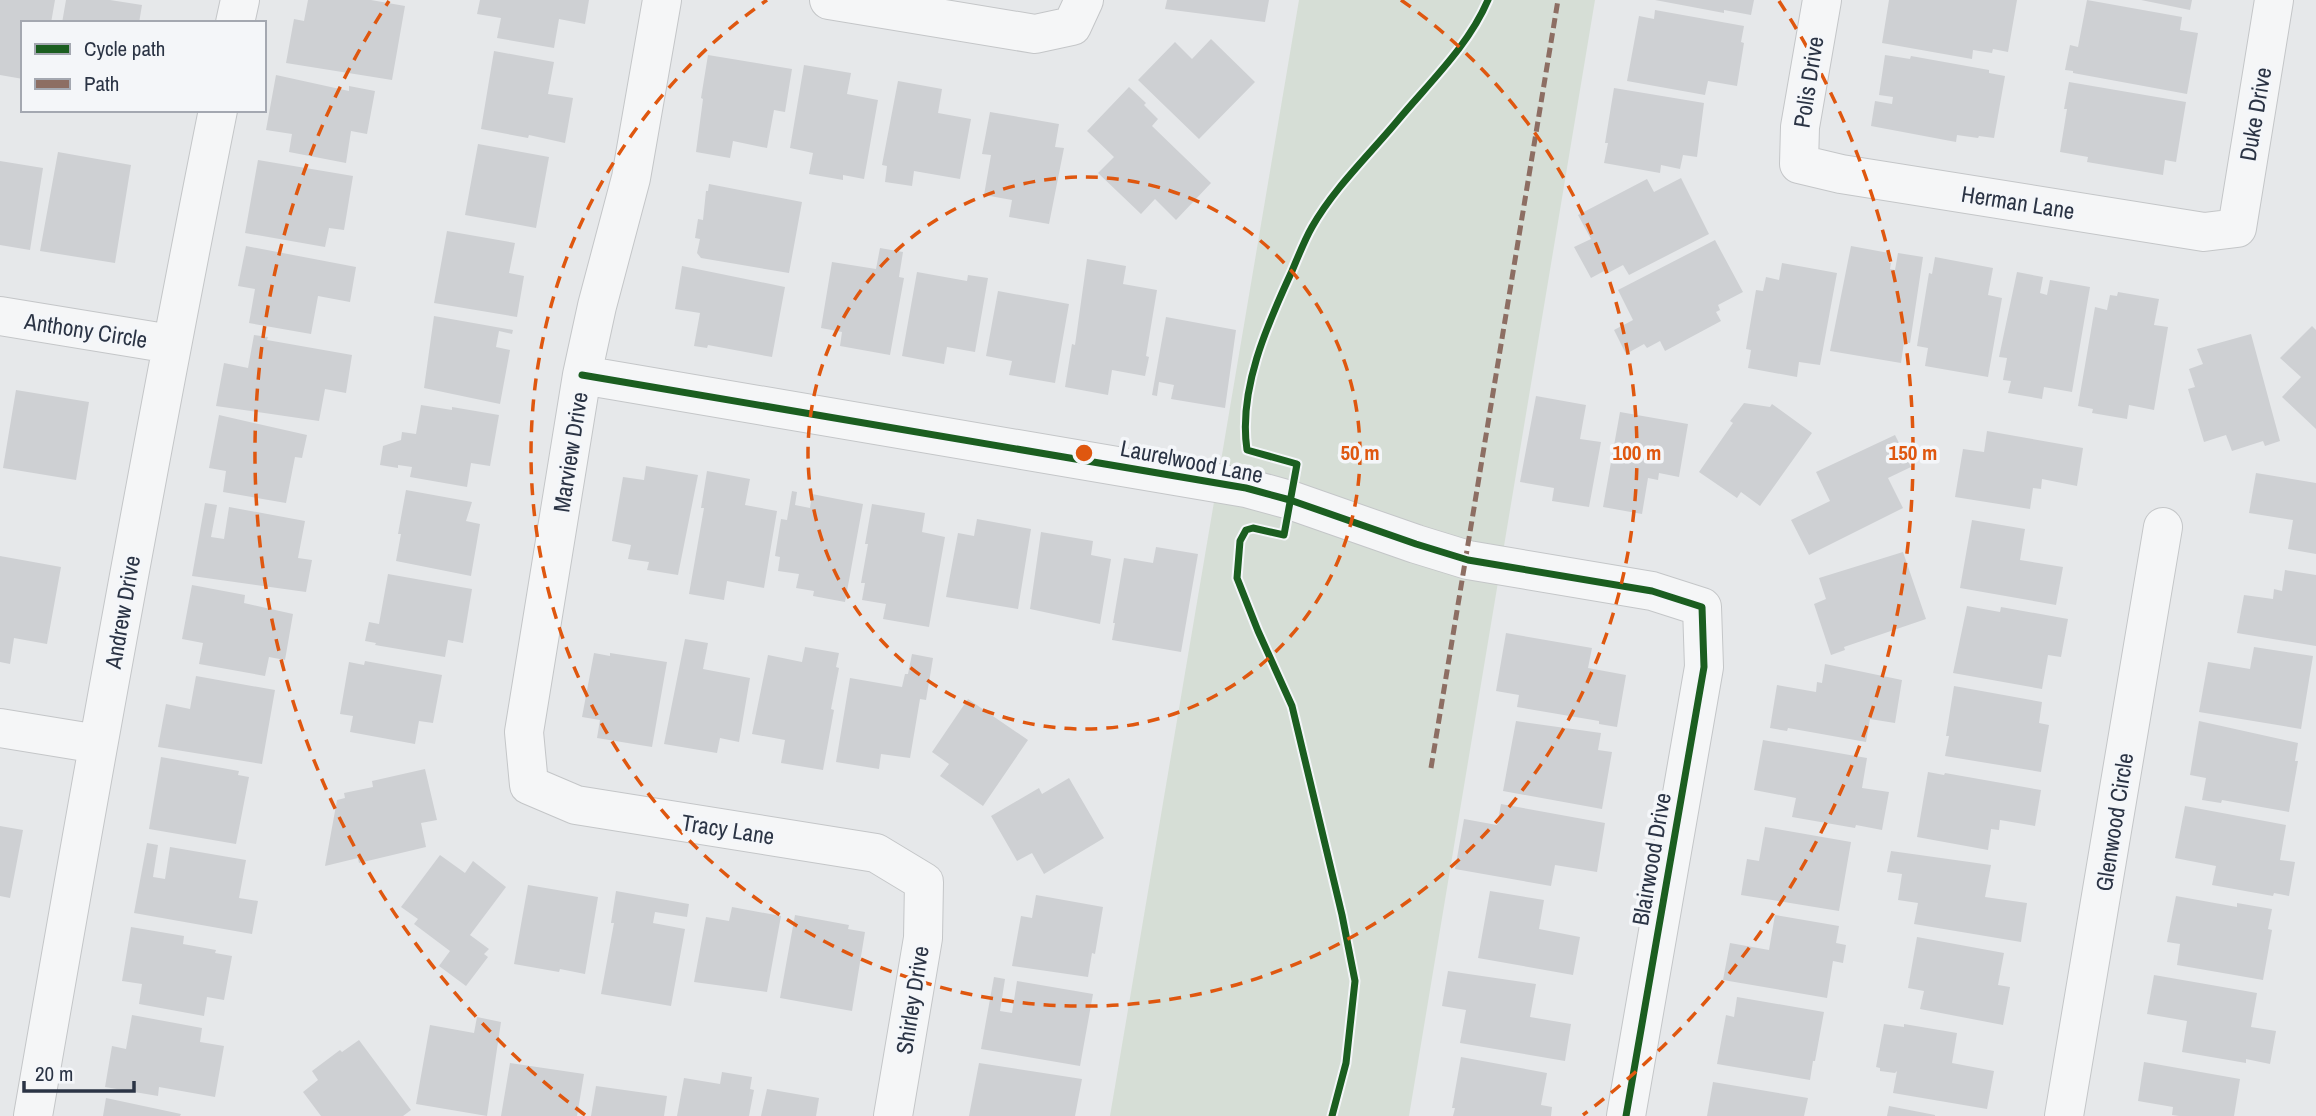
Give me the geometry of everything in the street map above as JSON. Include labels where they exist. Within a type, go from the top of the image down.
[{"type":"street","points":[[235,21],[240,0]]},
{"type":"street","name":"Marview Drive","points":[[529,785],[524,732],[582,375],[631,178],[662,0]]},
{"type":"street","points":[[828,0],[1035,34],[1078,13]]},
{"type":"street","name":"Polis Drive","points":[[1799,164],[1800,127],[1822,0]]},
{"type":"street","name":"Duke Drive","points":[[2237,228],[2274,0]]},
{"type":"street","name":"Andrew Drive","points":[[33,1116],[171,344],[218,112]]},
{"type":"street","name":"Herman Lane","points":[[1799,164],[1855,176],[2204,232],[2237,228]]},
{"type":"street","name":"Anthony Circle","points":[[0,316],[171,344]]},
{"type":"street","name":"Laurelwood Lane","points":[[582,375],[1245,488],[1290,500],[1468,560],[1652,591],[1702,607]]},
{"type":"street","name":"Glenwood Circle","points":[[2064,1116],[2163,527]]},
{"type":"street","name":"Blairwood Drive","points":[[1626,1116],[1704,667],[1702,607]]},
{"type":"street","points":[[0,728],[98,744]]},
{"type":"street","name":"Tracy Lane","points":[[529,785],[576,805],[876,853],[924,882]]},
{"type":"street","name":"Shirley Drive","points":[[893,1116],[923,938],[924,882]]},
{"type":"shaded area","points":[[1299,0],[1595,0],[1409,1116],[1110,1116]]},
{"type":"building","points":[[0,0],[55,0],[51,21],[21,21],[21,79],[0,75]]},
{"type":"building","points":[[66,0],[110,0],[142,5],[139,21],[62,21]]},
{"type":"building","points":[[308,0],[371,0],[405,6],[392,80],[286,63],[294,19],[304,21]]},
{"type":"building","points":[[480,0],[589,0],[585,24],[559,19],[554,48],[497,38],[501,18],[477,14]]},
{"type":"building","points":[[1167,0],[1269,0],[1265,22],[1165,9]]},
{"type":"building","points":[[1655,0],[1754,0],[1751,15],[1724,10],[1724,13]]},
{"type":"building","points":[[1889,0],[2017,0],[2008,52],[1993,49],[1992,53],[1973,50],[1972,59],[1882,43]]},
{"type":"building","points":[[2087,0],[2182,17],[2180,30],[2198,33],[2187,94],[2065,70],[2070,45],[2078,47]]},
{"type":"building","points":[[2141,0],[2192,0],[2190,10]]},
{"type":"building","points":[[1655,10],[1744,26],[1737,86],[1708,81],[1705,95],[1627,81],[1639,16],[1654,19]]},
{"type":"building","points":[[1211,39],[1255,82],[1199,139],[1138,80],[1175,42],[1192,59]]},
{"type":"building","points":[[494,51],[554,62],[548,94],[573,98],[565,143],[481,129]]},
{"type":"building","points":[[708,55],[792,69],[785,112],[774,110],[767,148],[733,141],[730,158],[696,152]]},
{"type":"building","points":[[1885,55],[1910,59],[1911,56],[1989,70],[1989,73],[2005,76],[1994,138],[1957,135],[1956,142],[1871,126],[1875,101],[1892,104],[1893,97],[1879,95]]},
{"type":"building","points":[[804,65],[851,73],[847,94],[878,100],[864,179],[843,175],[843,180],[809,174],[813,153],[790,148]]},
{"type":"building","points":[[276,75],[349,91],[349,86],[375,91],[367,134],[351,131],[346,163],[289,152],[292,134],[266,130]]},
{"type":"building","points":[[898,81],[942,89],[938,113],[971,119],[960,179],[914,171],[912,186],[885,182],[887,166],[882,165]]},
{"type":"building","points":[[2069,82],[2186,102],[2176,162],[2165,160],[2163,175],[2087,162],[2088,157],[2060,152]]},
{"type":"building","points":[[1129,87],[1158,119],[1152,126],[1211,183],[1176,220],[1155,199],[1141,214],[1098,173],[1114,157],[1087,131]]},
{"type":"building","points":[[1614,88],[1704,103],[1697,157],[1683,155],[1680,169],[1661,165],[1660,173],[1604,163]]},
{"type":"building","points":[[990,112],[1059,124],[1055,147],[1064,148],[1049,224],[1009,217],[1012,200],[984,195],[991,155],[982,154]]},
{"type":"building","points":[[478,144],[549,157],[536,228],[465,215]]},
{"type":"building","points":[[58,152],[131,165],[115,263],[40,251]]},
{"type":"building","points":[[258,160],[353,176],[344,230],[329,228],[325,247],[245,233]]},
{"type":"building","points":[[0,161],[43,168],[30,250],[0,245]]},
{"type":"building","points":[[1681,178],[1709,234],[1629,275],[1623,265],[1591,278],[1574,247],[1591,239],[1578,215],[1647,179],[1654,192]]},
{"type":"building","points":[[709,184],[802,202],[789,273],[701,258],[697,253],[700,239],[695,238],[698,219],[703,220]]},
{"type":"building","points":[[447,231],[515,243],[509,273],[524,276],[517,317],[434,303]]},
{"type":"building","points":[[1715,240],[1743,292],[1718,305],[1720,310],[1716,312],[1721,321],[1665,351],[1660,341],[1647,348],[1644,344],[1626,354],[1614,330],[1633,320],[1618,290]]},
{"type":"building","points":[[246,246],[356,267],[350,302],[318,296],[311,334],[249,323],[255,289],[238,286]]},
{"type":"building","points":[[1851,246],[1889,253],[1890,269],[1895,270],[1898,253],[1923,257],[1910,343],[1904,342],[1901,363],[1830,351]]},
{"type":"building","points":[[880,248],[903,252],[899,277],[904,278],[890,355],[840,346],[842,332],[821,328],[832,262],[876,269]]},
{"type":"building","points":[[1935,257],[1993,268],[1988,295],[2002,298],[1988,377],[1925,366],[1928,348],[1917,346],[1929,273],[1932,274]]},
{"type":"building","points":[[1087,259],[1126,266],[1123,284],[1157,290],[1145,376],[1112,370],[1108,395],[1065,387],[1072,344],[1075,345]]},
{"type":"building","points":[[1782,263],[1837,273],[1820,365],[1799,362],[1797,377],[1748,368],[1751,350],[1746,349],[1756,290],[1763,291],[1766,277],[1779,280]]},
{"type":"building","points":[[682,266],[785,287],[772,357],[708,345],[707,348],[694,346],[700,313],[675,309]]},
{"type":"building","points":[[917,272],[967,281],[968,275],[988,278],[975,352],[947,347],[944,364],[902,356]]},
{"type":"building","points":[[2017,272],[2043,277],[2040,293],[2047,295],[2050,280],[2090,287],[2072,392],[2044,387],[2042,399],[2008,393],[2011,381],[2003,380],[2007,358],[1999,357]]},
{"type":"building","points":[[998,291],[1069,304],[1055,383],[1009,375],[1012,361],[986,356]]},
{"type":"building","points":[[2118,292],[2159,299],[2154,325],[2168,327],[2154,410],[2129,405],[2127,419],[2092,413],[2093,409],[2078,406],[2095,307],[2107,310],[2110,295],[2117,296]]},
{"type":"building","points":[[434,316],[513,330],[512,334],[499,331],[496,347],[510,350],[500,404],[424,388]]},
{"type":"building","points":[[1166,317],[1236,330],[1225,408],[1171,399],[1174,385],[1159,382],[1157,396],[1152,395]]},
{"type":"building","points":[[2312,326],[2316,330],[2316,429],[2282,397],[2301,377],[2280,358]]},
{"type":"building","points":[[2251,334],[2280,441],[2265,446],[2263,441],[2232,451],[2226,435],[2204,442],[2188,389],[2195,387],[2189,369],[2203,364],[2197,349]]},
{"type":"building","points":[[254,335],[268,337],[267,340],[352,355],[346,393],[325,389],[319,421],[216,406],[224,363],[248,368]]},
{"type":"building","points":[[16,390],[89,402],[76,480],[3,468]]},
{"type":"building","points":[[1536,396],[1586,405],[1580,439],[1601,442],[1589,507],[1552,501],[1554,488],[1520,482]]},
{"type":"building","points":[[1744,403],[1770,407],[1772,404],[1812,433],[1760,506],[1741,492],[1737,498],[1699,472]]},
{"type":"building","points":[[421,405],[499,415],[490,466],[471,463],[467,487],[410,477],[412,467],[380,465],[383,446],[401,440],[402,432],[416,434]]},
{"type":"building","points":[[1620,412],[1688,424],[1679,477],[1659,473],[1658,480],[1648,478],[1642,514],[1603,507]]},
{"type":"building","points":[[219,415],[307,435],[302,458],[295,457],[286,503],[223,492],[226,471],[209,468]]},
{"type":"building","points":[[1987,431],[2083,448],[2077,486],[2042,479],[2041,489],[2033,488],[2030,509],[1955,497],[1963,449],[1984,452]]},
{"type":"building","points":[[1895,435],[1911,467],[1888,478],[1903,508],[1809,555],[1791,520],[1830,501],[1816,472]]},
{"type":"building","points":[[646,466],[698,475],[678,575],[647,570],[649,562],[628,559],[631,545],[612,541],[623,477],[644,480]]},
{"type":"building","points":[[707,471],[750,479],[745,505],[777,511],[764,588],[727,581],[724,600],[689,594],[704,508],[701,508]]},
{"type":"building","points":[[2256,473],[2316,483],[2316,554],[2288,549],[2293,520],[2249,513]]},
{"type":"building","points":[[406,490],[472,502],[466,521],[480,524],[471,576],[396,561]]},
{"type":"building","points":[[792,491],[797,492],[795,505],[810,508],[812,494],[863,504],[845,602],[813,596],[814,591],[796,588],[799,574],[778,571],[780,557],[775,556],[781,519],[787,520]]},
{"type":"building","points":[[205,503],[217,505],[211,537],[224,539],[229,507],[305,521],[298,558],[312,560],[306,592],[192,576]]},
{"type":"building","points":[[872,504],[925,513],[922,532],[945,537],[929,627],[883,619],[886,604],[862,600],[865,583],[861,583],[868,544],[865,544]]},
{"type":"building","points":[[977,519],[1031,529],[1018,609],[946,597],[958,533],[974,536]]},
{"type":"building","points":[[1972,520],[2025,529],[2020,560],[2063,567],[2056,605],[1960,588]]},
{"type":"building","points":[[1041,532],[1093,541],[1091,555],[1111,559],[1100,624],[1030,609]]},
{"type":"building","points":[[1156,547],[1198,554],[1181,652],[1112,640],[1124,558],[1153,563]]},
{"type":"building","points":[[1903,552],[1926,619],[1844,647],[1845,650],[1831,655],[1814,604],[1826,599],[1819,578]]},
{"type":"building","points":[[0,556],[61,567],[47,644],[14,638],[10,664],[0,662]]},
{"type":"building","points":[[2285,570],[2316,575],[2316,646],[2237,633],[2244,595],[2273,599],[2274,589],[2282,591]]},
{"type":"building","points":[[388,574],[472,589],[463,643],[448,640],[445,657],[365,641],[369,622],[379,624]]},
{"type":"building","points":[[192,585],[245,595],[244,603],[293,614],[285,660],[269,657],[265,676],[199,664],[203,643],[182,639]]},
{"type":"building","points":[[1967,606],[2000,612],[2001,607],[2068,619],[2061,657],[2048,655],[2042,689],[1953,673]]},
{"type":"building","points":[[1506,633],[1592,648],[1588,668],[1626,675],[1617,727],[1599,724],[1599,721],[1517,707],[1519,695],[1496,691]]},
{"type":"building","points":[[685,639],[708,643],[703,669],[750,678],[739,742],[720,738],[717,753],[664,744]]},
{"type":"building","points":[[805,647],[839,653],[836,667],[839,668],[831,709],[834,710],[823,770],[781,763],[785,740],[752,734],[768,655],[802,662]]},
{"type":"building","points":[[2254,647],[2313,656],[2301,729],[2199,712],[2208,662],[2250,669]]},
{"type":"building","points":[[594,653],[667,662],[652,747],[597,738],[600,720],[582,717]]},
{"type":"building","points":[[912,654],[933,658],[926,700],[920,699],[910,758],[881,754],[879,769],[836,762],[850,678],[902,687]]},
{"type":"building","points":[[365,661],[442,675],[433,723],[419,721],[415,744],[350,732],[353,716],[340,714],[349,662],[364,665]]},
{"type":"building","points":[[1825,664],[1902,680],[1895,723],[1870,719],[1866,742],[1788,728],[1787,731],[1770,728],[1777,685],[1816,692],[1817,682],[1822,683]]},
{"type":"building","points":[[196,676],[275,690],[262,764],[158,747],[166,704],[190,709]]},
{"type":"building","points":[[1954,686],[2042,702],[2039,723],[2049,725],[2041,772],[1945,756]]},
{"type":"building","points":[[968,699],[1028,740],[983,806],[940,776],[949,764],[932,752]]},
{"type":"building","points":[[1516,721],[1601,733],[1598,750],[1612,752],[1602,809],[1503,791]]},
{"type":"building","points":[[2199,721],[2298,743],[2295,761],[2298,761],[2289,812],[2222,800],[2221,803],[2202,800],[2206,778],[2190,775]]},
{"type":"building","points":[[1763,740],[1867,758],[1862,788],[1889,792],[1882,830],[1792,817],[1796,798],[1754,790]]},
{"type":"building","points":[[161,757],[239,771],[238,775],[249,777],[236,844],[149,829]]},
{"type":"building","points":[[425,769],[437,820],[421,823],[426,847],[359,863],[358,858],[325,866],[337,800],[345,798],[344,793],[373,787],[372,781]]},
{"type":"building","points":[[1928,772],[2041,790],[2035,826],[2000,820],[1999,830],[1991,829],[1988,850],[1917,837]]},
{"type":"building","points":[[1069,778],[1104,838],[1044,874],[1032,853],[1017,861],[991,816],[1039,788],[1042,794]]},
{"type":"building","points":[[1501,804],[1605,823],[1597,872],[1555,865],[1551,886],[1455,869],[1464,819],[1497,825]]},
{"type":"building","points":[[2185,806],[2286,825],[2280,860],[2295,862],[2289,896],[2274,893],[2273,896],[2212,885],[2216,866],[2175,858]]},
{"type":"building","points":[[0,826],[23,830],[10,898],[0,896]]},
{"type":"building","points":[[1765,827],[1851,842],[1839,911],[1741,895],[1747,859],[1759,861]]},
{"type":"building","points":[[147,843],[158,845],[153,877],[165,879],[170,847],[246,860],[239,898],[258,901],[252,934],[134,913]]},
{"type":"building","points":[[1891,851],[1991,865],[1985,897],[2027,903],[2021,942],[1914,924],[1918,903],[1898,900],[1902,874],[1887,872]]},
{"type":"building","points":[[440,855],[465,873],[473,861],[506,887],[470,935],[489,949],[484,954],[488,957],[466,986],[439,966],[450,951],[414,924],[418,919],[401,907]]},
{"type":"building","points":[[528,885],[598,897],[585,974],[514,964]]},
{"type":"building","points":[[616,891],[689,904],[687,917],[655,912],[653,923],[685,929],[671,1006],[601,994],[614,923],[611,923]]},
{"type":"building","points":[[1490,891],[1544,900],[1539,929],[1580,937],[1573,975],[1478,958]]},
{"type":"building","points":[[1036,895],[1103,907],[1088,977],[1012,966],[1021,916],[1032,918]]},
{"type":"building","points":[[2176,896],[2237,907],[2237,903],[2272,909],[2268,929],[2272,930],[2263,980],[2177,965],[2180,944],[2167,942]]},
{"type":"building","points":[[732,907],[781,916],[767,992],[694,982],[706,917],[729,921]]},
{"type":"building","points":[[795,915],[849,925],[848,929],[865,932],[852,1011],[780,998]]},
{"type":"building","points":[[1775,915],[1839,926],[1836,943],[1846,945],[1843,963],[1833,961],[1827,998],[1723,980],[1730,943],[1769,950]]},
{"type":"building","points":[[131,927],[184,936],[183,944],[232,956],[224,1000],[207,997],[204,1016],[139,1004],[142,984],[122,981]]},
{"type":"building","points":[[1917,937],[2004,953],[1998,985],[2010,987],[2003,1025],[1920,1009],[1924,991],[1908,988]]},
{"type":"building","points":[[1448,971],[1536,984],[1530,1017],[1571,1024],[1565,1061],[1460,1043],[1466,1010],[1442,1006]]},
{"type":"building","points":[[2154,975],[2257,993],[2251,1027],[2276,1031],[2270,1064],[2246,1059],[2246,1063],[2182,1052],[2187,1021],[2147,1014]]},
{"type":"building","points":[[994,977],[1005,979],[1000,1011],[1012,1013],[1017,981],[1093,994],[1080,1066],[981,1049]]},
{"type":"building","points":[[1737,997],[1824,1012],[1810,1080],[1717,1064],[1726,1015],[1734,1017]]},
{"type":"building","points":[[132,1015],[202,1028],[200,1042],[224,1046],[215,1097],[159,1087],[158,1096],[105,1087],[112,1046],[126,1049]]},
{"type":"building","points":[[477,1017],[501,1022],[487,1116],[416,1104],[430,1025],[474,1033]]},
{"type":"building","points":[[1884,1024],[1904,1027],[1904,1024],[1957,1033],[1952,1063],[1994,1071],[1987,1109],[1893,1093],[1897,1071],[1880,1071],[1880,1068],[1876,1067]]},
{"type":"building","points":[[359,1040],[411,1110],[403,1116],[321,1116],[303,1092],[318,1080],[312,1071],[340,1050],[342,1052]]},
{"type":"building","points":[[1461,1057],[1547,1073],[1541,1105],[1552,1107],[1551,1116],[1453,1116]]},
{"type":"building","points":[[2144,1062],[2240,1079],[2234,1116],[2172,1115],[2173,1107],[2138,1101]]},
{"type":"building","points":[[510,1063],[584,1074],[577,1116],[501,1116]]},
{"type":"building","points":[[979,1063],[1082,1079],[1075,1116],[969,1116]]},
{"type":"building","points":[[722,1072],[752,1077],[750,1089],[754,1090],[749,1116],[677,1116],[684,1078],[720,1084]]},
{"type":"building","points":[[1713,1082],[1808,1098],[1804,1116],[1707,1116]]},
{"type":"building","points":[[596,1086],[667,1096],[664,1116],[591,1116]]},
{"type":"building","points":[[767,1089],[819,1098],[816,1116],[761,1116]]},
{"type":"building","points":[[106,1098],[181,1114],[103,1116]]},
{"type":"building","points":[[1889,1106],[1935,1115],[1935,1116],[1887,1116]]},
{"type":"marked path","points":[[1431,768],[1558,0]]},
{"type":"cycle path","points":[[1332,1116],[1346,1063],[1355,981],[1292,706],[1237,578],[1240,541],[1246,530],[1253,528],[1284,535],[1297,464],[1247,450],[1247,404],[1264,336],[1312,227],[1342,185],[1460,48],[1488,0]]},
{"type":"cycle path","points":[[582,375],[1246,488],[1290,500],[1468,560],[1652,591],[1702,607],[1704,667],[1626,1116]]}]
